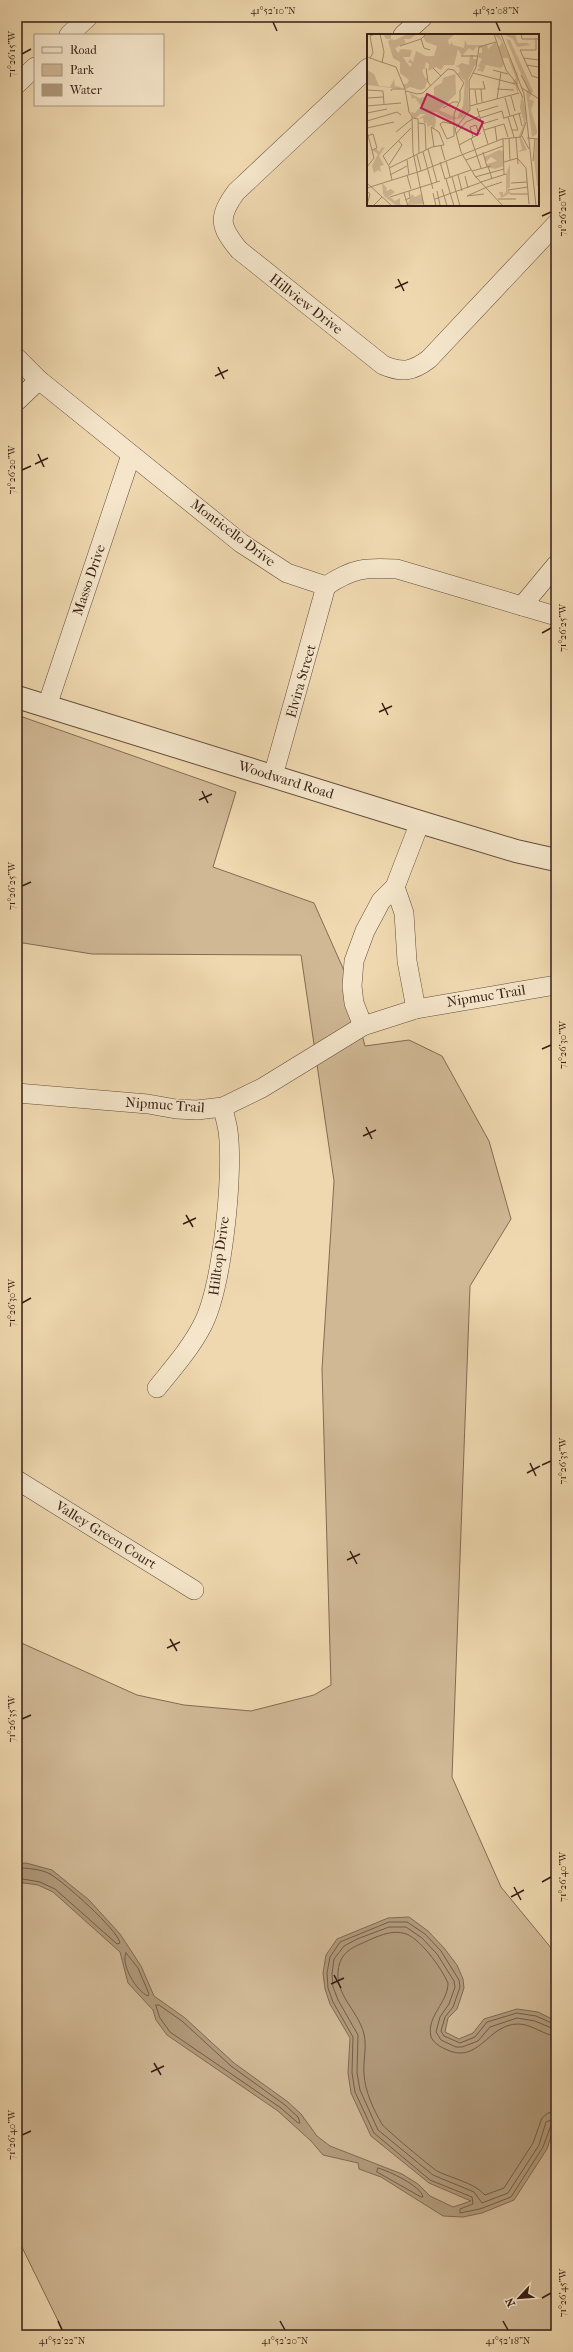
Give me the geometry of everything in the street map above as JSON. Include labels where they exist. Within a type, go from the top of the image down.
[{"type":"street","points":[[70,34],[88,17]]},
{"type":"street","points":[[404,34],[423,17]]},
{"type":"street","points":[[17,84],[34,68]]},
{"type":"street","name":"Hillview Drive","points":[[367,69],[236,192],[226,206],[222,224],[227,236],[239,250],[383,365],[396,371],[409,372],[429,360],[556,224]]},
{"type":"street","name":"Monticello Drive","points":[[17,358],[39,380],[241,542],[287,573],[326,586]]},
{"type":"street","points":[[17,401],[39,380]]},
{"type":"street","name":"Masso Drive","points":[[47,706],[131,455]]},
{"type":"street","points":[[522,606],[556,565]]},
{"type":"street","points":[[326,586],[344,574],[356,569],[372,567],[397,568],[556,616]]},
{"type":"street","name":"Elvira Street","points":[[273,776],[326,586]]},
{"type":"street","name":"Woodward Road","points":[[17,697],[420,822],[516,851],[556,860]]},
{"type":"street","points":[[363,1026],[354,1003],[352,986],[354,961],[365,931],[380,901],[395,887],[420,822]]},
{"type":"street","points":[[395,887],[404,913],[407,961],[416,1009]]},
{"type":"street","name":"Nipmuc Trail","points":[[17,1094],[148,1104],[176,1109],[197,1110],[223,1107],[262,1088],[363,1026],[416,1009],[556,985]]},
{"type":"street","name":"Hilltop Drive","points":[[158,1388],[186,1352],[203,1326],[213,1301],[226,1216],[228,1178],[228,1132],[223,1107]]},
{"type":"street","name":"Valley Green Court","points":[[17,1480],[194,1590]]},
{"type":"green space","points":[[17,715],[236,792],[213,867],[314,903],[346,975],[365,1046],[409,1040],[442,1056],[489,1141],[511,1219],[470,1286],[452,1777],[501,1887],[556,1954],[556,2335],[65,2335],[17,2237],[17,1641],[137,1695],[184,1705],[251,1711],[314,1695],[331,1685],[322,1369],[334,1181],[301,955],[92,954],[17,942]]},
{"type":"water","points":[[26,1863],[52,1870],[89,1900],[120,1934],[141,1966],[154,1996],[185,2018],[234,2063],[288,2102],[301,2114],[317,2136],[330,2146],[402,2174],[418,2184],[430,2196],[453,2207],[471,2201],[429,2183],[371,2136],[351,2093],[348,2073],[350,2038],[330,2004],[325,1989],[323,1973],[326,1955],[337,1939],[388,1918],[409,1917],[428,1931],[444,1948],[457,1965],[463,1979],[464,1988],[457,2009],[448,2018],[445,2032],[459,2039],[473,2033],[484,2019],[517,2009],[538,2012],[556,2021],[556,2121],[547,2149],[514,2200],[482,2213],[463,2217],[443,2216],[381,2177],[359,2169],[358,2163],[323,2155],[311,2141],[278,2111],[167,2035],[156,2020],[153,2010],[128,1983],[120,1952],[53,1892],[38,1885],[17,1882],[17,1864]]}]
